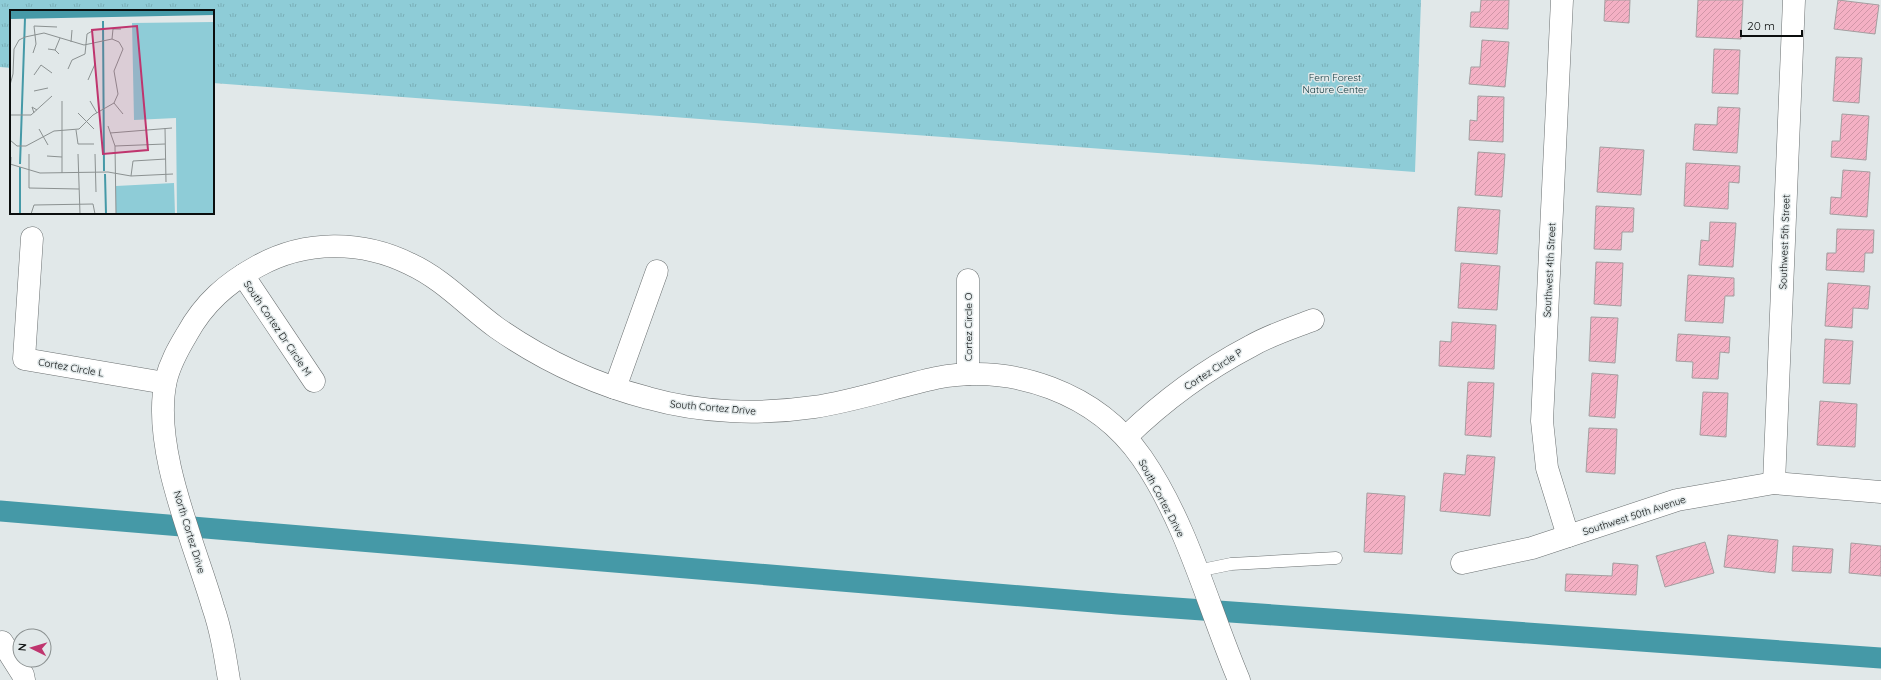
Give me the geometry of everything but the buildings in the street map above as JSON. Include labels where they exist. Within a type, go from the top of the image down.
[{"type":"street","name":"Southwest 4th Street","points":[[1562,0],[1542,421],[1548,468],[1568,536]]},
{"type":"street","name":"Southwest 5th Street","points":[[1774,483],[1794,0]]},
{"type":"street","name":"Cortez Circle L","points":[[32,238],[24,359],[165,383]]},
{"type":"street","name":"South Cortez Drive","points":[[165,383],[173,358],[193,323],[216,294],[243,275],[278,256],[317,247],[335,246],[375,251],[411,264],[430,274],[494,326],[547,359],[615,388],[650,399],[676,404],[754,412],[816,406],[938,378],[968,374],[1035,381],[1054,388],[1085,405],[1126,438],[1141,457],[1155,480],[1181,532],[1239,680]]},
{"type":"street","points":[[615,388],[657,271]]},
{"type":"street","name":"South Cortez Dr Circle M","points":[[243,275],[314,381]]},
{"type":"street","name":"Cortez Circle O","points":[[968,280],[968,374]]},
{"type":"street","name":"Cortez Circle P","points":[[1126,438],[1144,420],[1212,368],[1252,345],[1313,320]]},
{"type":"street","name":"North Cortez Drive","points":[[165,383],[164,418],[168,452],[180,503],[215,611],[229,680]]},
{"type":"street","name":"Southwest 50th Avenue","points":[[1462,563],[1532,548],[1677,500],[1774,483],[1881,492]]},
{"type":"street","points":[[2,642],[23,675],[24,680]]},
{"type":"lane","points":[[1200,579],[1231,564],[1336,558]]},
{"type":"green space","name":"Fern Forest Nature Center","points":[[0,0],[1421,0],[1415,172],[214,83],[214,10],[10,10],[10,68],[0,67]]},
{"type":"waterway","points":[[0,511],[1118,604],[1881,658]]}]
